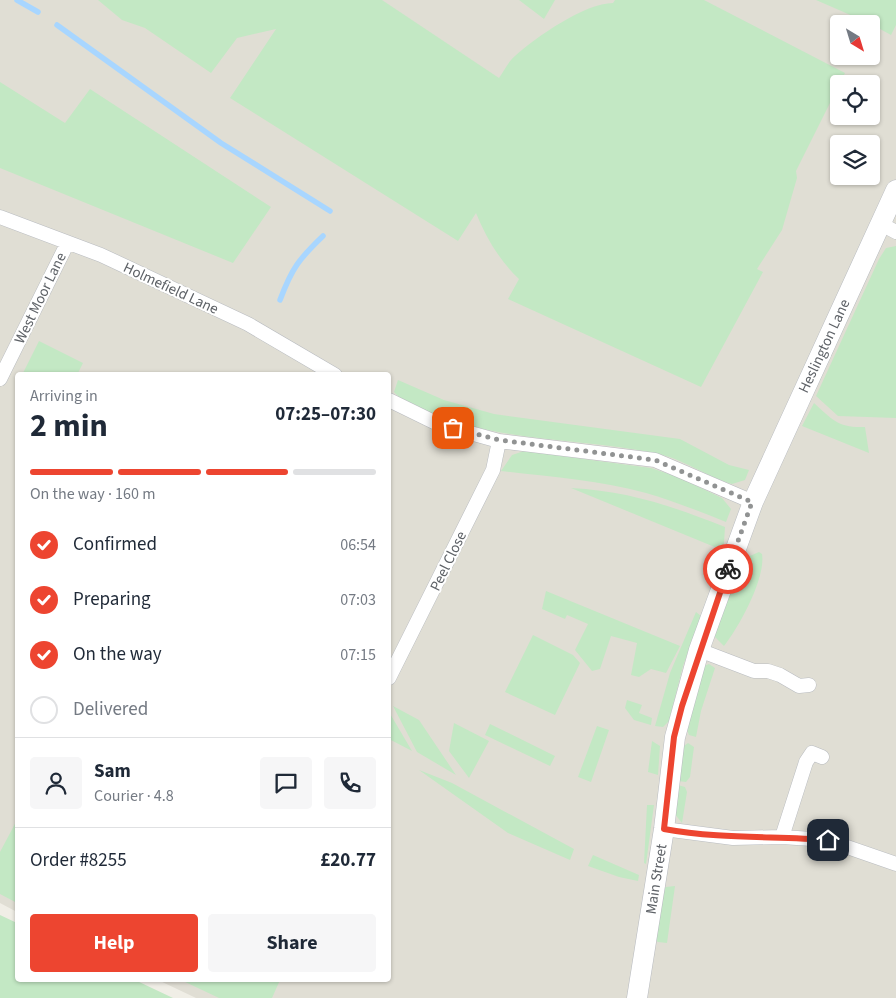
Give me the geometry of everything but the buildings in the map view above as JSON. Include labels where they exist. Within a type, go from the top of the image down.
[{"type":"street","name":"Heslington Lane","points":[[752,502],[888,228],[896,190]]},
{"type":"street","name":"Holmefield Lane","points":[[0,217],[116,262],[248,324],[330,372]]},
{"type":"street","name":"West Moor Lane","points":[[0,379],[67,244]]},
{"type":"street","points":[[391,401],[438,424],[499,440],[655,460],[752,502]]},
{"type":"street","name":"Peel Close","points":[[391,674],[493,470],[499,440]]},
{"type":"street","name":"Main Street","points":[[637,998],[664,829],[674,737],[699,650],[752,502]]},
{"type":"street","points":[[699,650],[754,671],[768,671],[780,675],[799,686],[809,685]]},
{"type":"street","points":[[782,837],[806,762],[812,753],[822,757]]},
{"type":"street","points":[[664,829],[733,838],[782,837],[828,840],[896,864]]},
{"type":"shaded area","points":[[0,0],[896,0],[896,998],[196,998],[162,982],[391,982],[391,372],[15,372],[15,911],[0,903]]},
{"type":"green space","points":[[98,0],[382,0],[499,78],[510,61],[524,48],[561,22],[602,4],[613,3],[615,0],[704,0],[845,73],[844,75],[830,75],[830,103],[796,171],[797,178],[782,230],[757,269],[763,272],[701,387],[508,299],[519,279],[494,249],[476,213],[458,241],[230,98],[276,29],[237,38],[211,73],[145,28],[122,20]]},
{"type":"green space","points":[[519,0],[555,0],[544,19]]},
{"type":"green space","points":[[816,0],[896,0],[896,25],[891,35],[880,29],[880,15],[850,15]]},
{"type":"green space","points":[[0,82],[65,123],[90,89],[271,207],[233,263],[0,168]]},
{"type":"green space","points":[[896,246],[896,418],[838,416],[816,396],[879,259],[886,248]]},
{"type":"green space","points":[[39,341],[83,363],[78,372],[24,372]]},
{"type":"green space","points":[[398,380],[444,400],[494,414],[680,439],[729,465],[749,470],[745,480],[732,484],[664,455],[624,448],[503,433],[473,427],[444,418],[401,398],[394,392]]},
{"type":"green space","points":[[814,403],[836,422],[848,426],[865,427],[869,453],[802,426]]},
{"type":"green space","points":[[524,451],[651,468],[678,477],[722,498],[731,509],[726,522],[646,493],[574,479],[501,471],[512,455]]},
{"type":"green space","points":[[571,488],[631,496],[687,512],[725,527],[722,550]]},
{"type":"green space","points":[[759,552],[762,554],[762,564],[756,589],[744,615],[724,646],[714,636],[743,559]]},
{"type":"green space","points":[[546,591],[680,646],[666,673],[651,669],[639,677],[631,675],[637,643],[611,636],[600,669],[592,671],[575,650],[588,624],[567,615],[565,619],[542,609]]},
{"type":"green space","points":[[696,612],[701,616],[683,666],[669,721],[663,727],[655,726],[670,673]]},
{"type":"green space","points":[[533,635],[573,655],[580,663],[555,715],[505,692]]},
{"type":"green space","points":[[709,664],[715,668],[701,711],[696,737],[689,735],[687,730],[704,666]]},
{"type":"green space","points":[[627,700],[642,705],[639,713],[652,718],[651,725],[634,720],[625,708]]},
{"type":"green space","points":[[393,706],[419,720],[456,775],[417,752]]},
{"type":"green space","points":[[391,715],[412,751],[391,740]]},
{"type":"green space","points":[[454,723],[489,741],[469,778],[449,751]]},
{"type":"green space","points":[[490,724],[555,756],[550,766],[485,735]]},
{"type":"green space","points":[[597,726],[609,730],[591,782],[578,777]]},
{"type":"green space","points":[[652,741],[660,746],[658,775],[648,772]]},
{"type":"green space","points":[[688,743],[694,747],[690,777],[686,782],[678,781],[684,746]]},
{"type":"green space","points":[[419,770],[452,783],[574,849],[570,860],[508,833]]},
{"type":"green space","points":[[678,785],[685,787],[687,792],[682,823],[674,813]]},
{"type":"green space","points":[[647,805],[654,805],[646,864],[644,863]]},
{"type":"green space","points":[[15,824],[15,902],[0,894],[0,852]]},
{"type":"green space","points":[[593,855],[639,875],[638,881],[619,877],[588,866]]},
{"type":"green space","points":[[675,886],[667,943],[658,942],[655,940],[663,889]]},
{"type":"green space","points":[[0,915],[15,922],[15,982],[139,982],[173,998],[0,998]]},
{"type":"green space","points":[[185,982],[279,982],[272,998],[219,998]]},
{"type":"waterway","points":[[17,0],[38,12]]},
{"type":"waterway","points":[[57,25],[221,143],[330,211]]},
{"type":"waterway","points":[[280,300],[288,280],[297,265],[323,236]]},
{"type":"way so far","points":[[453,428],[499,440],[655,460],[752,502],[728,569]]},
{"type":"route","points":[[728,569],[699,650],[674,737],[664,829],[695,835],[733,838],[782,837],[828,840]]}]
